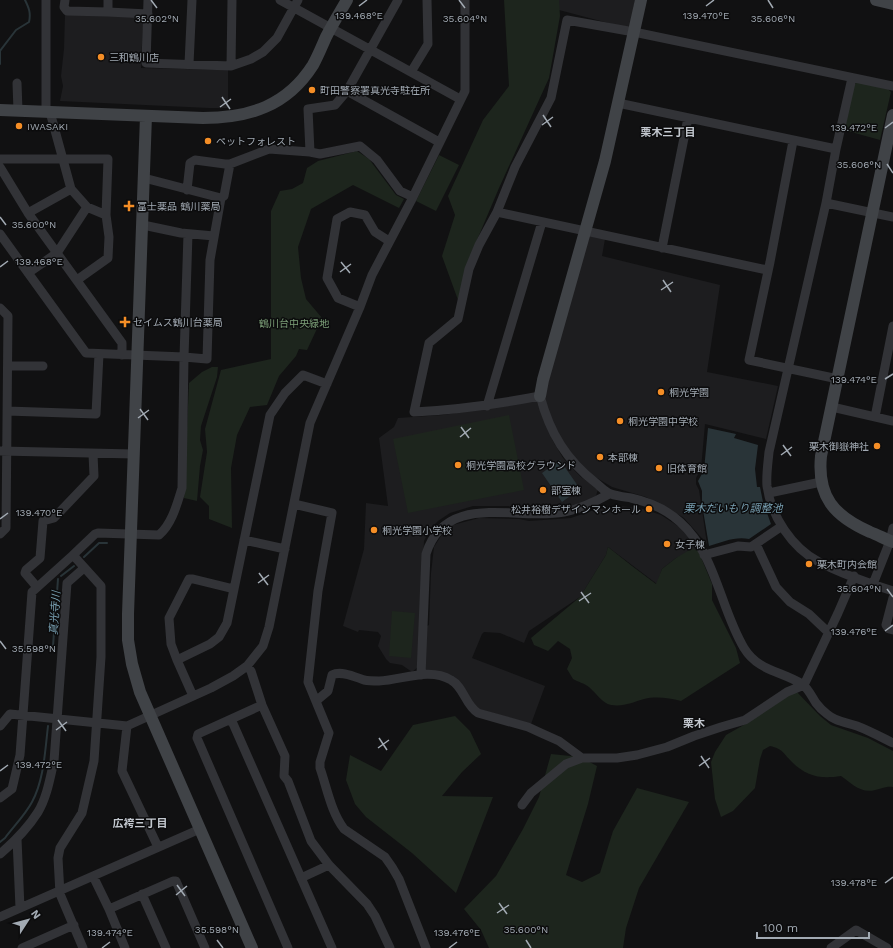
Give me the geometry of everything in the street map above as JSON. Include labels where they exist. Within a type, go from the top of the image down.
[{"type":"street","points":[[46,0],[48,112],[63,158],[70,189],[87,206],[106,215]]},
{"type":"street","points":[[64,0],[64,9],[67,11],[148,14]]},
{"type":"street","points":[[108,0],[108,12]]},
{"type":"street","points":[[148,0],[146,63],[231,66],[251,60],[271,46],[296,4]]},
{"type":"street","points":[[189,64],[192,0]]},
{"type":"street","points":[[231,66],[232,0]]},
{"type":"street","points":[[280,0],[296,4],[331,28],[460,99]]},
{"type":"street","points":[[0,110],[224,118],[244,114],[269,105],[283,96],[306,75],[314,64],[331,28],[347,0]]},
{"type":"street","points":[[310,152],[308,109],[335,105],[347,91],[398,0]]},
{"type":"street","points":[[411,72],[428,44],[427,0]]},
{"type":"street","points":[[0,726],[10,714],[127,726],[233,676],[247,666],[263,646],[269,627],[310,423],[360,307],[372,275],[465,91],[465,0]]},
{"type":"street","points":[[641,0],[605,161],[543,380],[540,396],[545,415],[563,450],[584,475],[609,494],[633,498],[664,510],[690,532],[704,555],[730,619],[745,649],[752,659],[760,665],[804,685],[817,704],[837,721],[857,726],[893,743]]},
{"type":"street","points":[[876,0],[893,4]]},
{"type":"street","points":[[540,396],[487,406],[443,411],[414,412],[429,343],[458,319],[469,269],[497,212],[515,167],[551,98],[567,20],[634,32],[893,86]]},
{"type":"street","points":[[852,78],[836,149],[826,203],[769,452],[767,484],[768,493],[776,515],[782,526],[798,546],[806,553],[819,562],[893,591]]},
{"type":"street","points":[[17,83],[18,111]]},
{"type":"street","points":[[347,91],[439,142]]},
{"type":"street","points":[[618,103],[836,149]]},
{"type":"street","points":[[892,541],[852,524],[844,518],[832,505],[821,482],[820,469],[821,456],[893,115]]},
{"type":"street","points":[[146,116],[128,640],[132,664],[140,692],[252,948]]},
{"type":"street","points":[[662,248],[688,118]]},
{"type":"street","points":[[793,141],[749,360],[838,379]]},
{"type":"street","points":[[187,190],[190,162],[195,160],[230,164],[269,149],[320,154],[360,146],[377,160],[400,191],[412,198]]},
{"type":"street","points":[[0,158],[108,159],[106,215],[109,236],[108,258],[77,280]]},
{"type":"street","points":[[0,234],[86,353],[206,359],[210,260],[221,198],[224,196],[230,164]]},
{"type":"street","points":[[0,167],[28,213],[122,344],[122,354]]},
{"type":"street","points":[[144,178],[221,198]]},
{"type":"street","points":[[28,213],[70,189]]},
{"type":"street","points":[[826,203],[893,217]]},
{"type":"street","points":[[28,273],[57,253],[87,206]]},
{"type":"street","points":[[360,307],[338,298],[327,278],[337,219],[350,212],[365,215],[375,232],[389,242]]},
{"type":"street","points":[[497,212],[767,270]]},
{"type":"street","points":[[487,406],[542,222]]},
{"type":"street","points":[[142,225],[188,234],[214,236]]},
{"type":"street","points":[[0,798],[12,789],[20,755],[32,592],[95,534],[159,535],[166,529],[178,501],[182,488],[188,234]]},
{"type":"street","points":[[0,308],[8,316],[7,411],[3,451],[6,528],[0,534]]},
{"type":"street","points":[[875,417],[893,326]]},
{"type":"street","points":[[7,411],[96,414],[99,354]]},
{"type":"street","points":[[8,366],[43,366]]},
{"type":"street","points":[[177,660],[210,644],[219,637],[227,623],[270,415],[285,393],[303,375],[327,384]]},
{"type":"street","points":[[832,407],[893,421]]},
{"type":"street","points":[[3,451],[134,454]]},
{"type":"street","points":[[37,587],[25,573],[26,570],[40,558],[43,521],[54,518],[94,476],[93,454]]},
{"type":"street","points":[[768,493],[821,482]]},
{"type":"street","points":[[421,675],[426,554],[432,539],[438,532],[453,519],[472,513],[486,512],[526,514],[563,512],[598,501],[609,494]]},
{"type":"street","points":[[294,504],[332,513],[318,591],[308,682],[329,733],[320,762],[320,768],[338,820],[344,829],[385,857],[392,867],[399,879],[426,948]]},
{"type":"street","points":[[704,555],[738,546],[751,547],[782,526]]},
{"type":"street","points":[[873,584],[892,541],[893,528]]},
{"type":"street","points":[[244,540],[285,549]]},
{"type":"street","points":[[756,544],[776,587],[790,602],[809,614],[829,632]]},
{"type":"street","points":[[73,555],[101,586],[101,657],[94,761],[82,813],[60,848],[58,858],[59,890],[83,948]]},
{"type":"street","points":[[0,854],[17,839],[38,812],[47,788],[54,761],[67,583],[84,568]]},
{"type":"street","points":[[522,805],[531,793],[566,764],[582,758],[617,758],[637,755],[667,747],[694,736],[745,720],[787,692],[804,685],[854,576]]},
{"type":"street","points":[[193,696],[171,644],[169,618],[190,579],[234,589]]},
{"type":"street","points":[[893,598],[886,625],[888,629],[893,630]]},
{"type":"street","points":[[247,666],[251,672],[262,705],[285,756],[284,776],[288,781],[311,841],[329,865],[367,904],[375,916],[388,947]]},
{"type":"street","points":[[316,701],[328,692],[332,675],[335,673],[354,676],[366,680],[380,681],[432,674],[443,676],[453,680],[472,709],[478,713],[528,727],[559,741],[582,758]]},
{"type":"street","points":[[262,705],[198,734],[196,738],[288,948]]},
{"type":"street","points":[[231,719],[332,948]]},
{"type":"street","points":[[127,726],[122,771],[158,847]]},
{"type":"street","points":[[0,916],[200,829]]},
{"type":"street","points":[[17,839],[20,908]]},
{"type":"street","points":[[301,878],[329,865]]},
{"type":"street","points":[[93,876],[109,909],[125,948]]},
{"type":"street","points":[[109,909],[176,881],[205,948]]},
{"type":"street","points":[[142,894],[166,948]]},
{"type":"street","points":[[22,948],[74,925]]},
{"type":"street","points":[[831,948],[856,930],[887,948]]},
{"type":"shaded area","points":[[558,0],[635,0],[630,26],[627,28],[559,10]]},
{"type":"shaded area","points":[[65,14],[141,17],[143,20],[141,68],[228,70],[228,108],[60,101],[63,86],[61,76],[64,49]]},
{"type":"shaded area","name":"桐光学園","points":[[589,236],[605,239],[602,256],[720,285],[707,372],[778,386],[766,439],[705,424],[701,469],[696,478],[696,484],[699,490],[707,544],[684,518],[666,507],[646,497],[612,487],[585,471],[565,447],[547,410],[544,386]]},
{"type":"shaded area","points":[[536,400],[553,441],[563,458],[581,477],[598,489],[596,496],[593,499],[560,509],[537,510],[519,509],[508,506],[473,506],[450,513],[438,521],[430,529],[424,541],[418,667],[412,672],[402,665],[390,663],[378,646],[381,636],[378,632],[359,630],[358,632],[343,626],[364,549],[366,503],[388,506],[379,438],[394,427],[398,418],[443,415]]},
{"type":"shaded area","points":[[618,506],[640,508],[661,515],[681,528],[695,543],[698,550],[676,558],[662,569],[657,584],[608,547],[606,555],[580,597],[529,631],[524,643],[500,633],[484,632],[482,634],[472,658],[545,686],[531,724],[476,708],[464,688],[424,670],[427,626],[429,625],[431,573],[434,547],[441,536],[453,525],[479,518],[519,519],[529,521],[571,518],[594,510]]},
{"type":"green space","points":[[504,0],[559,0],[560,16],[549,78],[499,188],[466,266],[458,300],[442,256],[455,215],[448,196],[483,120],[509,86]]},
{"type":"green space","points":[[857,82],[888,89],[891,92],[880,140],[844,130],[854,85]]},
{"type":"green space","name":"鶴川台中央緑地","points":[[357,151],[369,159],[396,195],[404,199],[399,208],[353,185],[311,209],[298,247],[301,278],[306,299],[322,318],[307,350],[299,349],[296,356],[279,376],[267,405],[250,407],[237,435],[231,468],[232,528],[209,519],[209,506],[200,497],[207,452],[205,429],[221,370],[271,359],[271,211],[280,191],[292,189],[303,183],[307,168],[318,161]]},
{"type":"green space","points":[[439,155],[459,165],[436,211],[416,201]]},
{"type":"green space","points":[[212,367],[218,367],[217,377],[201,426],[200,440],[203,450],[197,501],[184,498],[189,383],[202,372]]},
{"type":"green space","name":"桐光学園高校グラウンド","points":[[509,415],[524,490],[408,513],[393,439]]},
{"type":"green space","points":[[608,547],[656,584],[662,569],[691,549],[698,550],[712,584],[712,600],[736,648],[740,663],[681,701],[667,698],[653,698],[624,705],[611,705],[599,698],[585,684],[573,679],[567,669],[572,658],[570,649],[558,641],[548,651],[534,645],[531,638],[580,597],[606,555]]},
{"type":"green space","points":[[392,611],[415,613],[411,658],[389,656]]},
{"type":"green space","points":[[796,691],[820,716],[831,725],[868,738],[893,751],[893,787],[870,791],[856,787],[841,776],[821,777],[809,774],[798,767],[780,750],[770,746],[763,750],[755,788],[733,811],[721,817],[715,799],[711,762],[715,752],[726,735],[749,722],[783,697]]},
{"type":"green space","points":[[455,716],[470,731],[481,754],[462,772],[442,796],[493,797],[456,893],[412,853],[366,817],[355,804],[346,780],[350,755],[381,771],[413,725]]},
{"type":"green space","points":[[551,754],[580,757],[597,766],[588,804],[566,875],[582,882],[600,873],[613,831],[637,788],[689,802],[639,888],[626,928],[623,948],[489,948],[481,930],[464,909],[496,876],[523,829],[539,797]]},
{"type":"water","name":"栗木だいもり調整池","points":[[708,428],[736,434],[734,438],[758,445],[755,469],[757,487],[760,487],[763,502],[771,524],[749,539],[734,539],[709,546],[702,504],[702,491],[698,481],[704,470]]},
{"type":"water","points":[[560,460],[580,489],[562,502],[542,473]]},
{"type":"waterway","name":"真光寺川","points":[[0,64],[0,51],[16,30],[29,22],[30,16],[25,0]]},
{"type":"waterway","name":"真光寺川","points":[[84,557],[99,543],[107,543]]},
{"type":"waterway","name":"真光寺川","points":[[61,576],[74,566]]},
{"type":"waterway","name":"真光寺川","points":[[53,646],[58,579]]},
{"type":"waterway","name":"真光寺川","points":[[0,842],[23,816],[36,793],[42,775],[48,726]]},
{"type":"place","name":"三和鶴川店","points":[[101,57]]},
{"type":"place","name":"町田警察署真光寺駐在所","points":[[312,90]]},
{"type":"place","name":"IWASAKI","points":[[19,126]]},
{"type":"place","name":"ペットフォレスト","points":[[208,141]]},
{"type":"place","name":"富士薬品 鶴川薬局","points":[[129,206]]},
{"type":"place","name":"セイムス鶴川台薬局","points":[[125,322]]},
{"type":"place","name":"桐光学園","points":[[661,392]]},
{"type":"place","name":"桐光学園中学校","points":[[620,421]]},
{"type":"place","name":"栗木御嶽神社","points":[[877,446]]},
{"type":"place","name":"本部棟","points":[[600,457]]},
{"type":"place","name":"桐光学園高校グラウンド","points":[[458,465]]},
{"type":"place","name":"旧体育館","points":[[659,468]]},
{"type":"place","name":"部室棟","points":[[543,490]]},
{"type":"place","name":"松井裕樹デザインマンホール","points":[[649,509]]},
{"type":"place","name":"桐光学園小学校","points":[[374,530]]},
{"type":"place","name":"女子棟","points":[[667,544]]},
{"type":"place","name":"栗木町内会館","points":[[809,564]]},
{"type":"district","name":"栗木三丁目","points":[[668,132]]},
{"type":"district","name":"栗木","points":[[694,723]]},
{"type":"district","name":"広袴三丁目","points":[[140,823]]}]
